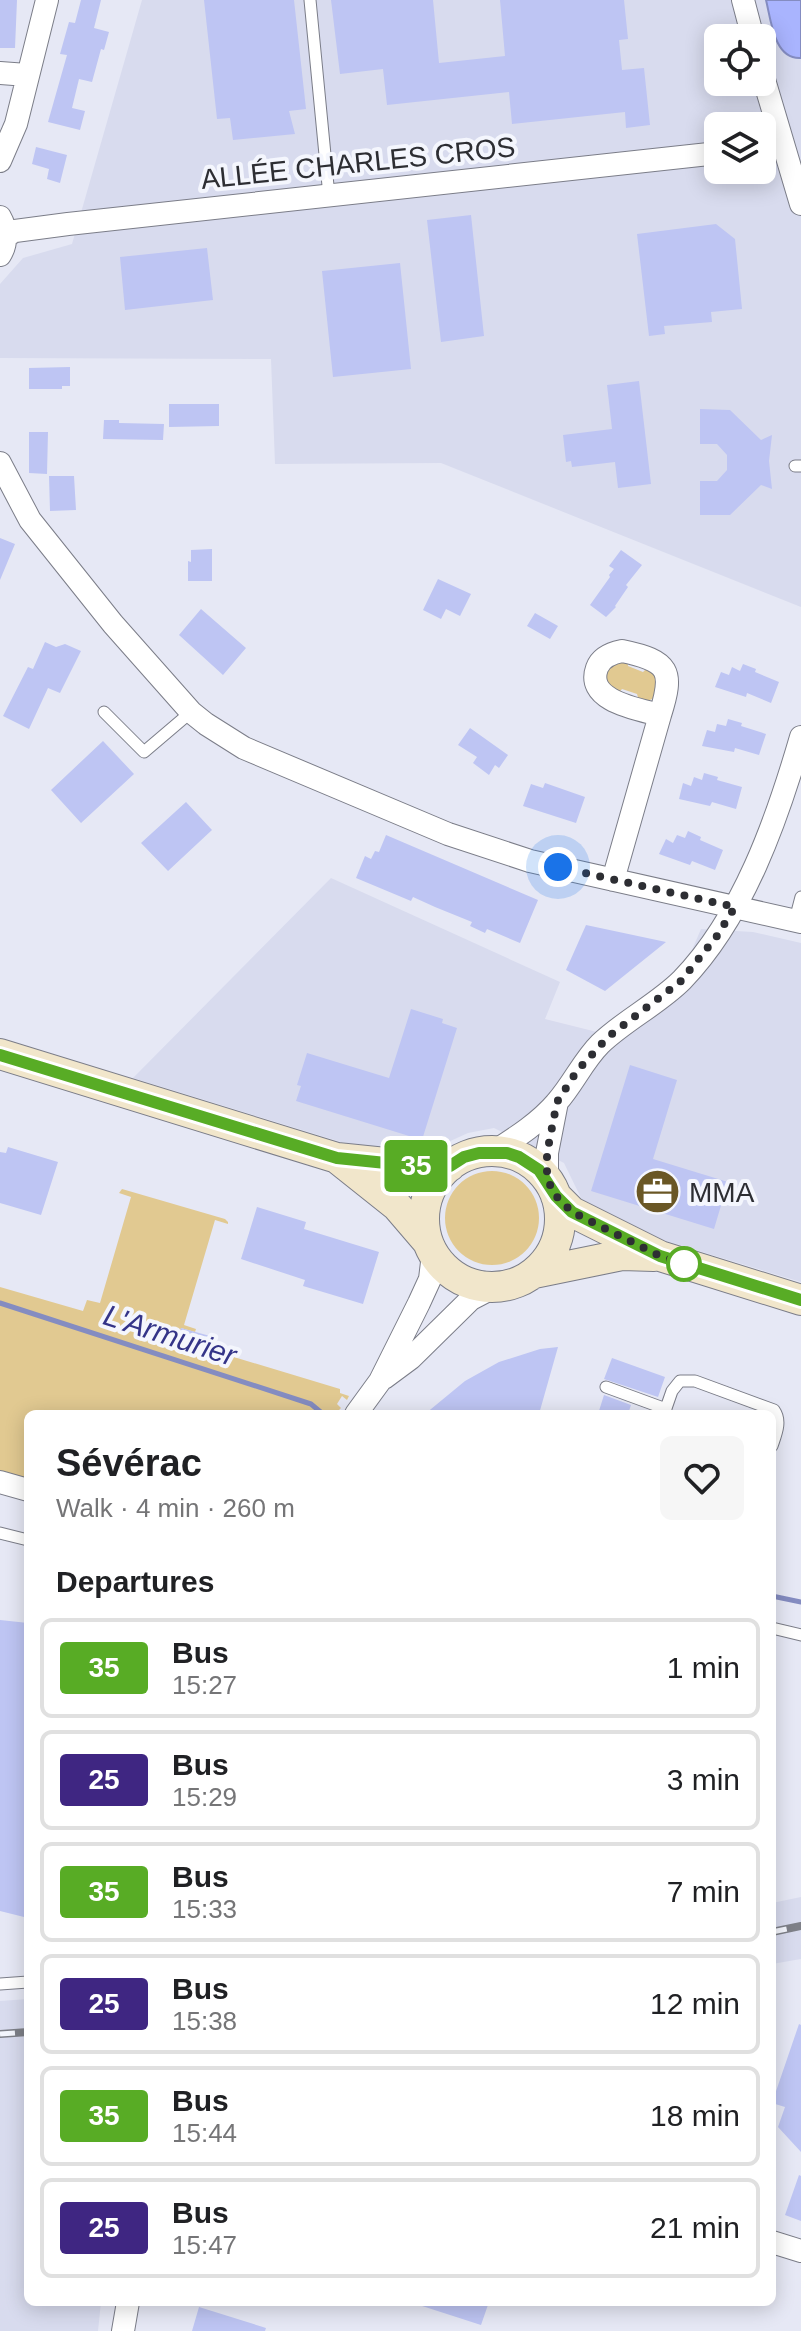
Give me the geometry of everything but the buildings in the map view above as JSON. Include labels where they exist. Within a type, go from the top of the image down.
[{"type":"street","points":[[0,161],[16,124],[47,0]]},
{"type":"street","points":[[743,0],[749,24]]},
{"type":"street","points":[[0,73],[27,75]]},
{"type":"street","points":[[776,154],[801,204]]},
{"type":"street","name":"ALLÉE CHARLES CROS","points":[[2,236],[15,231],[704,155]]},
{"type":"street","points":[[0,463],[30,520],[113,624],[191,712],[244,748],[448,834],[530,861],[798,921]]},
{"type":"street","points":[[613,880],[660,715]]},
{"type":"street","points":[[495,1151],[517,1137],[557,1102],[598,1046],[680,982],[711,944],[735,907],[759,856],[801,737]]},
{"type":"street","points":[[0,1054],[337,1158],[425,1167],[450,1166]]},
{"type":"street","points":[[380,1381],[411,1358],[471,1299],[494,1287],[522,1280],[544,1263],[557,1238],[560,1224],[547,1153],[557,1102]]},
{"type":"street","points":[[360,1410],[380,1381],[430,1279],[430,1248],[424,1213],[427,1200],[440,1175],[464,1157],[479,1153],[495,1151],[519,1157],[539,1170],[572,1212],[660,1256],[801,1300]]},
{"type":"street","points":[[337,1158],[397,1206],[447,1270],[464,1281],[494,1287]]},
{"type":"street","points":[[534,1273],[622,1255],[660,1256]]},
{"type":"street","points":[[0,1482],[24,1489]]},
{"type":"street","points":[[776,2243],[801,2251]]},
{"type":"street","points":[[123,2331],[127,2306]]},
{"type":"lane","points":[[310,0],[329,196]]},
{"type":"lane","points":[[104,712],[144,752],[191,712]]},
{"type":"lane","points":[[798,921],[801,897]]},
{"type":"lane","points":[[665,1410],[675,1385],[688,1380],[773,1410]]},
{"type":"lane","points":[[606,1387],[663,1410]]},
{"type":"lane","points":[[776,1412],[779,1421],[776,1432]]},
{"type":"lane","points":[[0,1533],[24,1539]]},
{"type":"lane","points":[[776,1629],[801,1635]]},
{"type":"lane","points":[[0,1984],[24,1982]]},
{"type":"shaded area","points":[[142,0],[801,0],[801,607],[441,463],[275,464],[271,359],[0,358],[0,284],[23,258],[72,244]]},
{"type":"shaded area","points":[[627,659],[628,666],[643,672],[648,667],[660,677],[654,698],[639,701],[637,694],[622,689],[617,695],[603,675],[613,660]]},
{"type":"shaded area","points":[[331,878],[560,982],[545,1019],[597,1032],[661,984],[689,957],[701,929],[753,932],[801,943],[801,1282],[653,1237],[582,1200],[564,1163],[494,1128],[468,1133],[424,1153],[403,1153],[341,1142],[133,1078]]},
{"type":"shaded area","points":[[483,1171],[501,1171],[526,1184],[536,1200],[539,1218],[536,1236],[526,1252],[501,1265],[483,1265],[458,1252],[445,1227],[445,1209],[458,1184]]},
{"type":"shaded area","points":[[122,1189],[228,1222],[215,1220],[184,1325],[196,1329],[195,1332],[181,1328],[177,1342],[210,1352],[215,1338],[214,1351],[340,1389],[340,1393],[349,1396],[347,1400],[342,1396],[337,1404],[341,1408],[24,1410],[24,1478],[0,1471],[0,1287],[83,1311],[87,1300],[100,1303],[131,1197],[119,1193]]},
{"type":"shaded area","points":[[801,1897],[801,1959],[776,1963],[776,1902]]},
{"type":"shaded area","points":[[24,1999],[24,2306],[101,2306],[98,2331],[0,2331],[0,2001]]},
{"type":"water","points":[[766,0],[801,0],[801,58],[785,53],[776,39],[776,24],[771,24]]},
{"type":"waterway","name":"L'Armurier","points":[[0,1303],[311,1404],[318,1410]]},
{"type":"waterway","name":"L'Armurier","points":[[776,1597],[801,1602]]},
{"type":"railway","points":[[776,1931],[801,1926]]},
{"type":"railway","points":[[0,2034],[24,2032]]},
{"type":"bus line","name":"35","points":[[0,1055],[337,1158],[425,1167],[450,1166],[464,1157],[479,1153],[507,1153],[539,1170],[556,1196],[572,1212],[660,1256],[801,1300]]},
{"type":"place","name":"MMA","points":[[658,1192]]},
{"type":"route","points":[[558,867],[735,907],[717,936],[680,982],[608,1037],[577,1071],[557,1102],[547,1153],[547,1179],[556,1196],[572,1212],[660,1256],[684,1264]]}]
